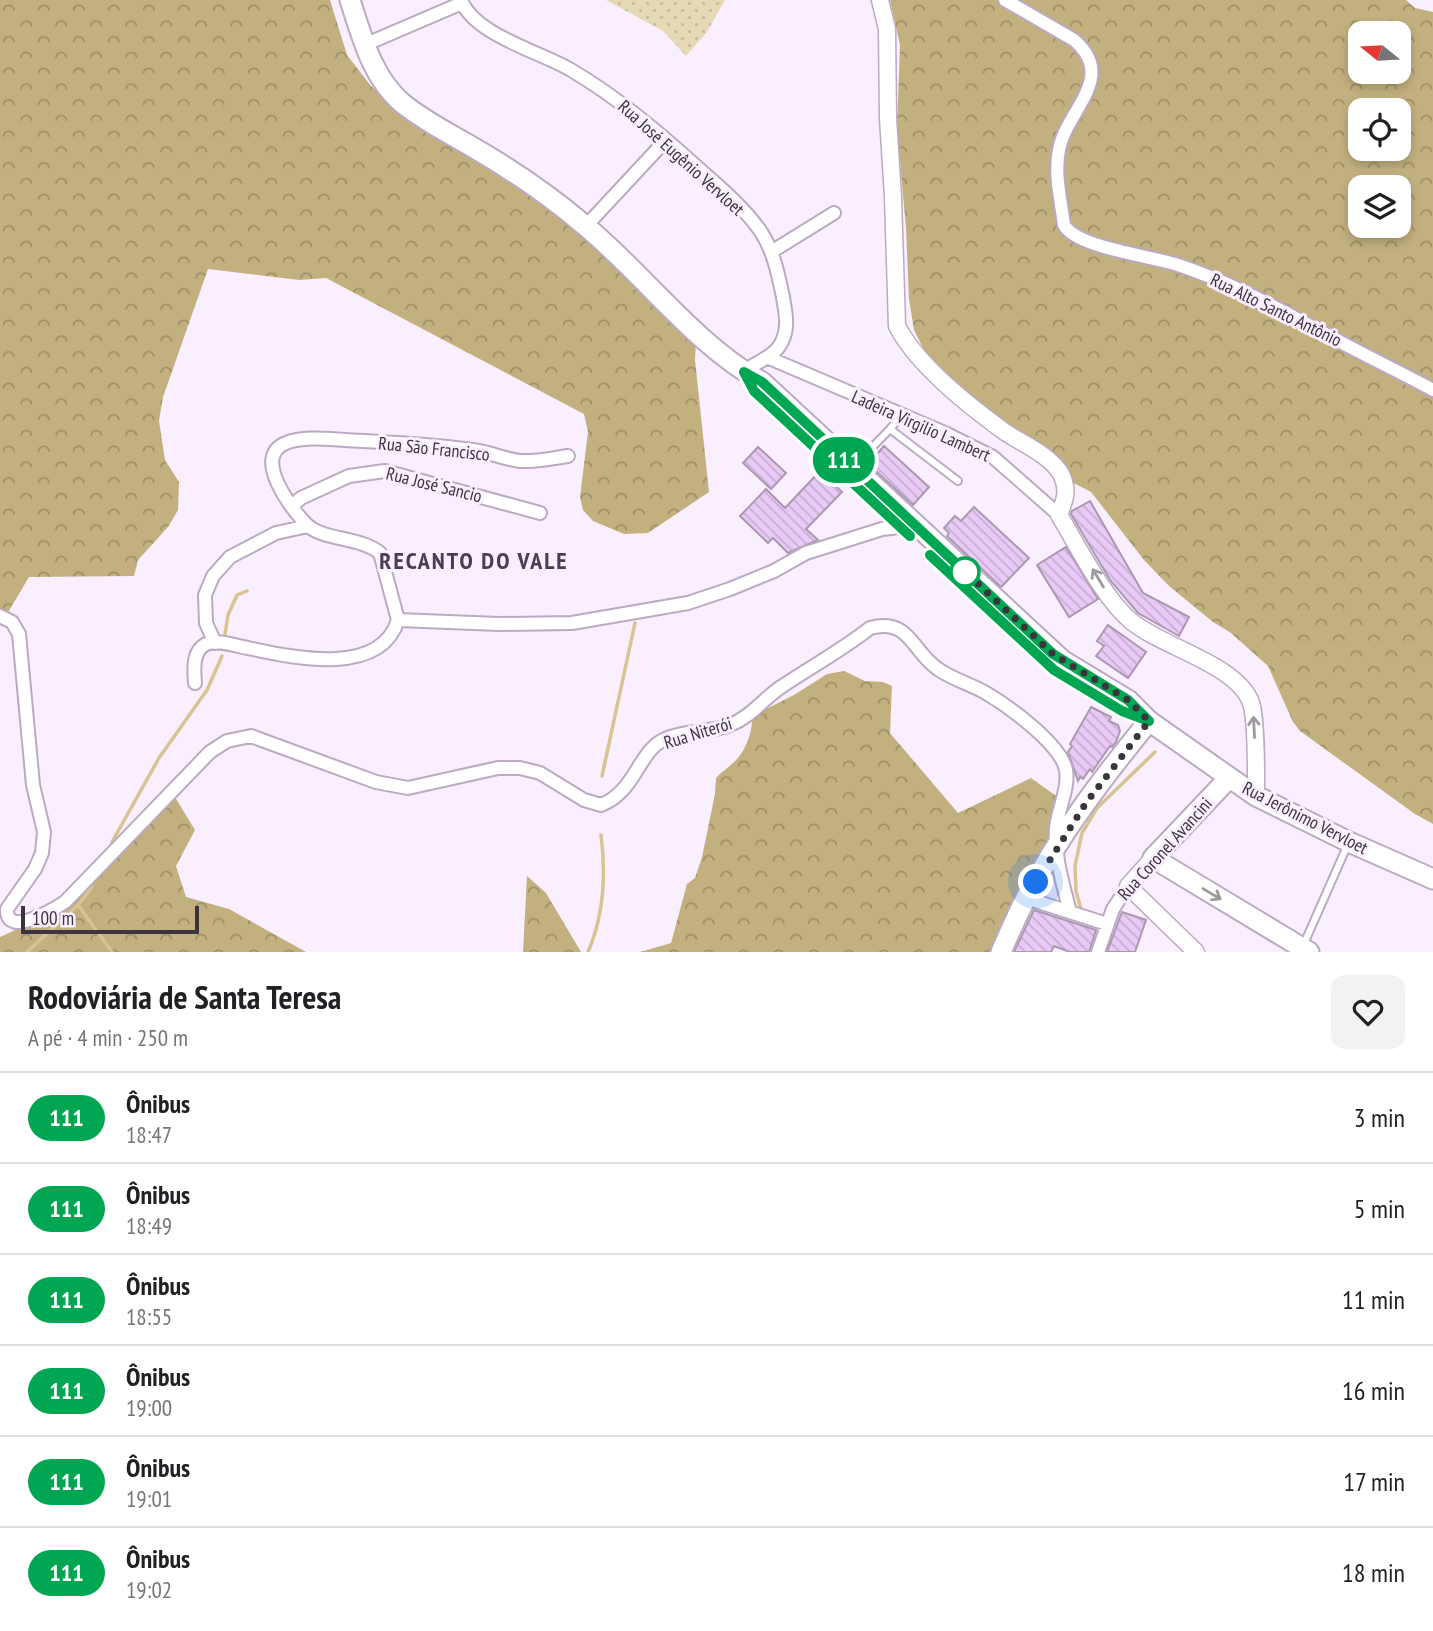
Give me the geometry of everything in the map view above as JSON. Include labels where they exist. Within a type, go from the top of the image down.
[{"type":"main road","points":[[351,0],[364,45],[380,78],[402,103],[538,189],[586,226],[676,314],[744,372],[762,382],[1053,654],[1128,700],[1149,721]]},
{"type":"main road","points":[[744,372],[754,391],[1054,670],[1122,711],[1149,721]]},
{"type":"main road","points":[[1001,952],[1026,898],[1055,849],[1110,770],[1149,721]]},
{"type":"main road","name":"Rua Jerônimo Vervloet","points":[[1149,721],[1256,796],[1349,842],[1433,879]]},
{"type":"main road","name":"Rua Coronel Avancini","points":[[1153,858],[1229,778]]},
{"type":"main road","points":[[1153,858],[1306,950]]},
{"type":"street","points":[[880,0],[887,29],[897,326],[918,356],[973,409],[1054,465],[1060,472],[1067,492],[1059,515],[1110,598],[1126,617],[1155,637],[1213,666],[1243,689],[1252,708],[1256,796]]},
{"type":"street","name":"Rua Alto Santo Antônio","points":[[1005,0],[1074,40],[1083,48],[1092,64],[1088,88],[1065,131],[1058,157],[1065,225],[1071,234],[1090,243],[1177,264],[1242,290],[1433,390]]},
{"type":"street","points":[[364,45],[462,2]]},
{"type":"street","name":"Rua José Eugênio Vervloet","points":[[462,2],[472,16],[493,32],[568,68],[603,89],[667,140],[739,206],[760,231],[778,273],[786,319],[783,340],[769,358]]},
{"type":"street","points":[[586,226],[667,140]]},
{"type":"street","points":[[771,252],[834,213]]},
{"type":"street","points":[[744,372],[754,363],[769,358]]},
{"type":"street","name":"Ladeira Virgilio Lambert","points":[[769,358],[965,442],[993,457],[1059,515]]},
{"type":"street","name":"Rua São Francisco","points":[[292,506],[276,482],[273,467],[274,457],[286,443],[351,440],[462,449],[524,461],[568,456]]},
{"type":"street","name":"Rua José Sancio","points":[[292,506],[301,498],[349,476],[385,471],[540,513]]},
{"type":"street","points":[[195,683],[193,668],[198,652],[204,646],[215,643],[287,656],[333,660],[372,651],[393,632],[398,621],[380,553],[366,545],[308,526],[292,506]]},
{"type":"street","points":[[215,643],[206,623],[205,595],[213,576],[230,557],[264,539],[276,533],[308,526]]},
{"type":"street","points":[[398,621],[572,623],[688,603],[774,571],[806,553],[882,529],[900,527]]},
{"type":"street","name":"Rua Niterói","points":[[0,616],[12,622],[19,634],[33,785],[44,832],[42,853],[35,869],[7,909],[6,915],[10,919],[30,920],[65,902],[210,752],[227,741],[251,736],[357,776],[408,788],[511,767],[540,774],[584,800],[601,804],[618,796],[650,752],[663,740],[713,730],[743,719],[780,687],[828,659],[870,628],[887,626],[907,635],[935,668],[995,698],[1051,744],[1066,768],[1066,784],[1056,824],[1055,849],[1078,915]]},
{"type":"street","name":"Rua Coronel Avancini","points":[[1098,952],[1113,909],[1128,886],[1153,858]]},
{"type":"street","points":[[1128,886],[1196,952]]},
{"type":"street","points":[[1026,898],[1107,924]]},
{"type":"lane","points":[[852,467],[901,416]]},
{"type":"lane","points":[[890,429],[958,481]]},
{"type":"lane","points":[[1306,950],[1349,842]]},
{"type":"shaded area","points":[[606,0],[725,0],[707,32],[686,56],[663,31]]},
{"type":"green space","points":[[0,0],[330,0],[347,55],[371,86],[388,100],[566,213],[696,339],[695,360],[709,492],[648,533],[624,534],[593,521],[583,510],[580,497],[588,432],[584,414],[326,278],[299,280],[208,269],[163,397],[159,421],[165,460],[179,482],[178,510],[168,527],[138,560],[134,576],[29,577],[0,626]]},
{"type":"green space","points":[[890,0],[1406,0],[1415,8],[1433,12],[1433,824],[1415,814],[1300,731],[1293,722],[1268,666],[1231,633],[1213,622],[1169,586],[1144,560],[1091,492],[1062,477],[979,408],[926,354],[914,330],[909,299],[897,129],[900,45]]},
{"type":"green space","points":[[844,671],[865,681],[883,682],[892,686],[890,733],[958,813],[1031,778],[1059,798],[1042,855],[991,952],[640,952],[671,943],[687,884],[695,878],[702,857],[716,778],[745,748],[752,716],[794,695],[827,674]]},
{"type":"green space","points":[[175,797],[195,830],[176,866],[186,897],[229,909],[306,952],[0,952],[0,937],[44,917]]},
{"type":"green space","points":[[527,876],[546,893],[581,952],[523,952]]},
{"type":"building","points":[[884,446],[929,487],[913,505],[868,464]]},
{"type":"building","points":[[758,447],[786,473],[771,489],[743,463]]},
{"type":"building","points":[[820,471],[842,492],[806,529],[818,540],[788,553],[773,538],[768,543],[740,516],[766,489],[785,508]]},
{"type":"building","points":[[1090,501],[1143,593],[1189,617],[1179,636],[1138,613],[1110,580],[1071,514]]},
{"type":"building","points":[[974,507],[1029,558],[1001,587],[947,536],[949,533],[944,528],[955,516],[961,521]]},
{"type":"building","points":[[1066,547],[1098,599],[1069,617],[1037,565]]},
{"type":"building","points":[[1108,625],[1146,652],[1128,678],[1096,656],[1104,646],[1097,641]]},
{"type":"building","points":[[1091,707],[1111,717],[1109,721],[1118,725],[1120,731],[1116,742],[1110,746],[1092,772],[1090,769],[1083,779],[1080,777],[1078,781],[1068,752]]},
{"type":"building","points":[[1034,910],[1096,930],[1089,952],[1070,952],[1054,946],[1051,952],[1014,952]]},
{"type":"building","points":[[1122,912],[1146,920],[1135,952],[1107,952]]},
{"type":"waterway","points":[[225,634],[228,615],[237,595],[247,591]]},
{"type":"waterway","points":[[602,776],[635,623]]},
{"type":"waterway","points":[[112,842],[159,758],[207,690],[222,656]]},
{"type":"waterway","points":[[1082,913],[1076,891],[1075,866],[1082,833],[1097,808],[1155,752]]},
{"type":"waterway","points":[[588,952],[597,924],[602,894],[601,835]]},
{"type":"waterway","points":[[27,952],[78,905],[92,887]]},
{"type":"waterway","points":[[78,905],[112,952]]},
{"type":"bus line","name":"111","points":[[910,536],[754,391],[744,372],[762,382],[1053,654],[1128,700],[1149,721],[1122,711],[1054,670],[930,555]]},
{"type":"district","name":"RECANTO DO VALE","points":[[474,561]]},
{"type":"route","points":[[965,572],[958,565],[1053,654],[1128,700],[1149,721],[1086,803],[1036,882]]}]
